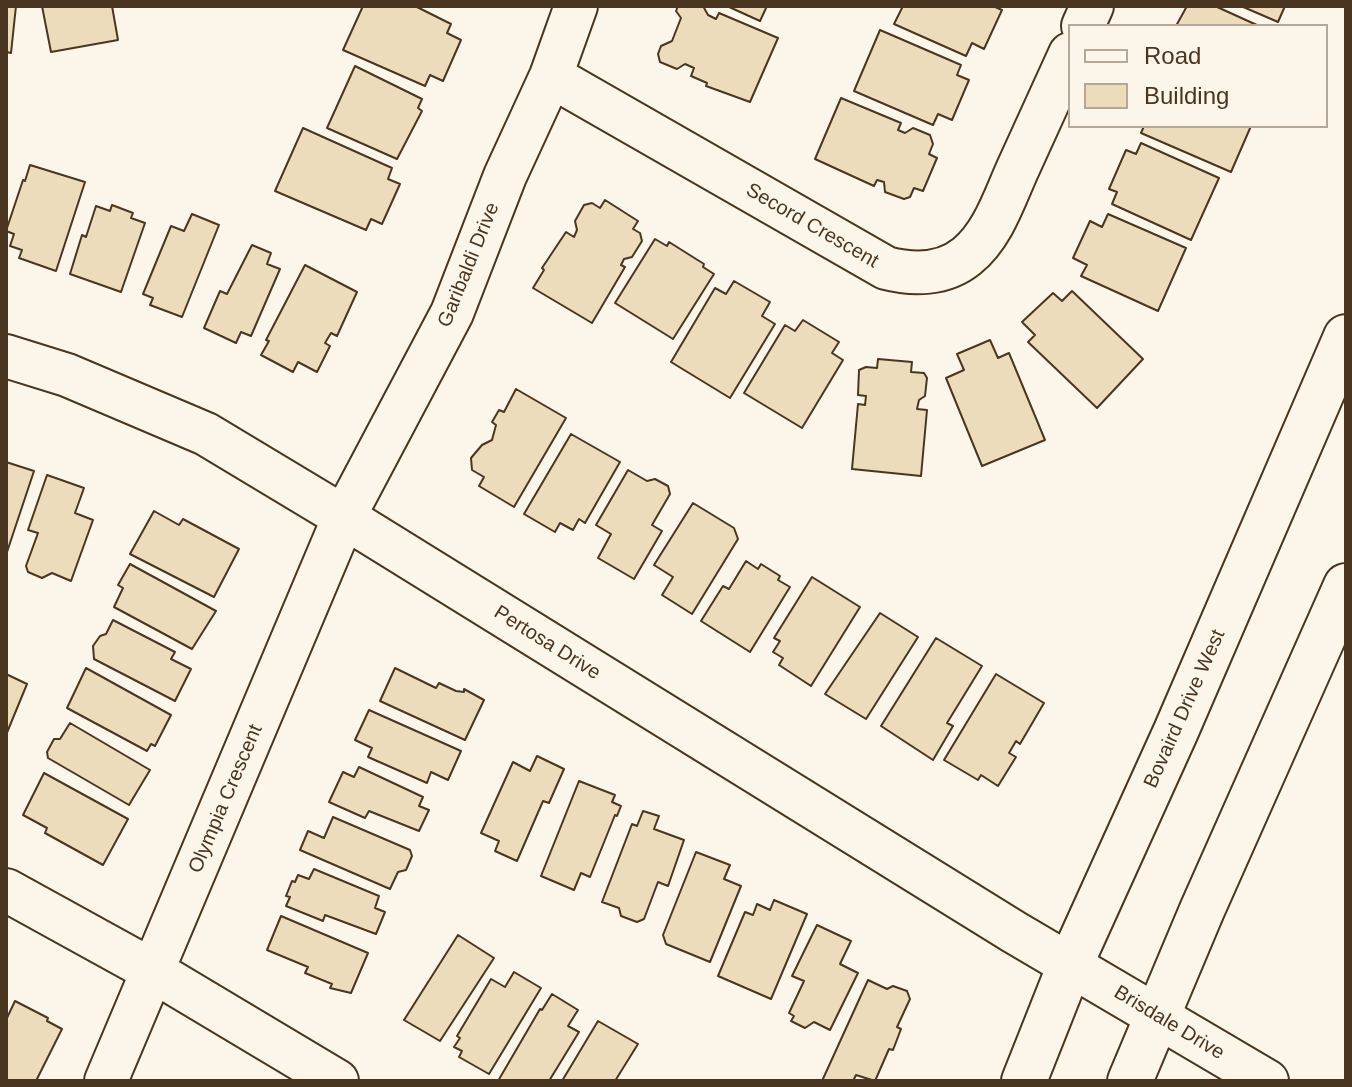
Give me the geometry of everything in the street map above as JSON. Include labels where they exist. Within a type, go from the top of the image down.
[{"type":"main road","name":"Bovaird Drive West","points":[[1024,1081],[1070,965],[1176,731],[1346,337]]},
{"type":"main road","points":[[1130,1081],[1346,586]]},
{"type":"street","name":"Garibaldi Drive","points":[[344,517],[452,313],[505,176],[551,76],[576,6]]},
{"type":"street","name":"Secord Crescent","points":[[551,76],[886,268],[922,273],[950,266],[979,245],[995,218],[1068,58]]},
{"type":"street","name":"Pertosa Drive","points":[[6,356],[67,375],[206,434],[1070,965]]},
{"type":"street","name":"Olympia Crescent","points":[[106,1081],[344,517]]},
{"type":"street","points":[[6,890],[153,971],[337,1081]]},
{"type":"street","name":"Brisdale Drive","points":[[1070,965],[1267,1081]]},
{"type":"building","points":[[6,6],[16,6],[11,53],[6,52]]},
{"type":"building","points":[[42,6],[112,6],[118,40],[51,52]]},
{"type":"building","points":[[363,6],[415,6],[451,24],[447,33],[461,40],[443,81],[430,75],[425,86],[343,50]]},
{"type":"building","points":[[678,6],[703,6],[708,15],[716,19],[719,13],[778,38],[750,102],[706,86],[707,83],[691,76],[694,68],[685,64],[677,69],[660,62],[658,54],[661,46],[672,41],[681,18],[676,11]]},
{"type":"building","points":[[727,6],[767,6],[760,21]]},
{"type":"building","points":[[903,6],[993,6],[1002,10],[984,49],[972,43],[966,56],[894,24]]},
{"type":"building","points":[[1187,6],[1215,6],[1255,24],[1177,24]]},
{"type":"building","points":[[1241,6],[1285,6],[1278,22]]},
{"type":"building","points":[[880,30],[961,65],[957,75],[969,80],[952,120],[938,114],[933,125],[854,91]]},
{"type":"building","points":[[355,66],[422,99],[418,108],[422,111],[397,159],[327,128]]},
{"type":"building","points":[[841,98],[901,123],[898,130],[905,133],[913,128],[930,135],[933,144],[929,154],[937,158],[923,191],[914,188],[910,197],[904,199],[885,192],[884,182],[877,180],[874,186],[815,159]]},
{"type":"building","points":[[303,128],[392,168],[388,179],[400,184],[382,224],[371,219],[366,230],[275,191]]},
{"type":"building","points":[[1143,128],[1250,128],[1231,172],[1141,133]]},
{"type":"building","points":[[1141,143],[1219,178],[1191,240],[1112,204],[1117,192],[1109,189],[1126,150],[1136,154]]},
{"type":"building","points":[[30,165],[85,182],[56,271],[19,258],[22,250],[10,246],[14,234],[6,231]]},
{"type":"building","points":[[605,200],[638,221],[633,229],[640,233],[642,241],[632,257],[624,259],[621,265],[625,267],[592,323],[533,288],[544,270],[542,268],[566,232],[574,237],[577,230],[575,221],[584,205],[592,203],[600,208]]},
{"type":"building","points":[[112,205],[133,213],[131,218],[145,223],[121,292],[70,274],[82,235],[86,237],[96,206],[110,211]]},
{"type":"building","points":[[192,214],[219,225],[182,317],[150,305],[153,298],[143,294],[171,226],[184,231]]},
{"type":"building","points":[[1108,214],[1186,248],[1158,311],[1081,276],[1087,265],[1073,258],[1090,221],[1102,227]]},
{"type":"building","points":[[655,239],[667,246],[669,242],[714,274],[673,339],[615,303]]},
{"type":"building","points":[[252,245],[271,253],[267,264],[280,269],[251,336],[241,332],[236,343],[204,328],[220,291],[227,294]]},
{"type":"building","points":[[305,265],[357,292],[337,336],[331,333],[325,343],[330,346],[317,372],[298,362],[293,372],[261,355]]},
{"type":"building","points":[[734,281],[770,302],[762,316],[775,324],[730,398],[671,362],[715,288],[726,294]]},
{"type":"building","points":[[1072,291],[1143,359],[1097,408],[1028,342],[1035,335],[1022,322],[1053,293],[1062,301]]},
{"type":"building","points":[[803,320],[839,342],[832,353],[843,360],[802,428],[744,393],[785,325],[795,331]]},
{"type":"building","points":[[990,340],[998,358],[1009,353],[1045,440],[982,466],[946,378],[964,370],[957,354]]},
{"type":"building","points":[[878,359],[912,362],[911,372],[924,373],[927,378],[925,396],[919,400],[917,409],[927,410],[921,476],[852,469],[858,404],[865,405],[866,396],[858,395],[859,370],[877,368]]},
{"type":"building","points":[[516,389],[566,418],[514,507],[479,486],[484,477],[472,470],[471,458],[482,445],[492,440],[496,425],[492,422],[499,410],[504,412]]},
{"type":"building","points":[[571,434],[620,462],[585,523],[579,519],[573,530],[560,523],[555,532],[524,514]]},
{"type":"building","points":[[6,462],[34,471],[6,555]]},
{"type":"building","points":[[628,470],[647,481],[655,479],[668,486],[670,494],[652,525],[662,531],[634,579],[598,558],[611,534],[596,525]]},
{"type":"building","points":[[47,475],[84,488],[75,513],[93,520],[71,581],[52,573],[42,578],[28,572],[26,566],[38,533],[28,530]]},
{"type":"building","points":[[693,503],[734,528],[738,539],[692,614],[662,595],[673,577],[654,565]]},
{"type":"building","points":[[154,511],[179,525],[183,519],[239,549],[214,597],[130,554]]},
{"type":"building","points":[[746,561],[758,569],[761,564],[780,576],[778,580],[790,587],[750,652],[701,621],[723,586],[729,589]]},
{"type":"building","points":[[130,564],[216,611],[192,649],[114,607],[123,588],[118,585]]},
{"type":"building","points":[[812,577],[860,607],[811,686],[779,665],[783,658],[773,652],[780,641],[774,638]]},
{"type":"building","points":[[880,613],[918,637],[866,719],[825,694]]},
{"type":"building","points":[[113,620],[175,652],[171,659],[191,669],[175,701],[94,659],[93,646],[100,636],[106,634]]},
{"type":"building","points":[[936,638],[982,666],[947,723],[953,726],[933,760],[881,726]]},
{"type":"building","points":[[86,668],[171,715],[155,746],[151,744],[147,751],[67,708]]},
{"type":"building","points":[[395,668],[436,688],[439,683],[456,691],[464,692],[464,689],[484,700],[465,740],[380,701]]},
{"type":"building","points":[[6,674],[27,684],[6,735]]},
{"type":"building","points":[[996,674],[1044,703],[1020,744],[1016,741],[1009,753],[1016,757],[998,786],[981,775],[978,780],[944,760]]},
{"type":"building","points":[[369,710],[461,751],[448,780],[431,772],[427,783],[368,757],[372,748],[355,740]]},
{"type":"building","points":[[70,723],[150,770],[129,805],[48,758],[47,752],[54,739],[60,739]]},
{"type":"building","points":[[537,756],[564,769],[549,803],[543,801],[517,861],[495,851],[499,841],[481,833],[513,762],[530,771]]},
{"type":"building","points":[[359,767],[423,797],[419,806],[429,810],[419,831],[369,811],[365,818],[329,802],[343,772],[354,777]]},
{"type":"building","points":[[44,773],[128,819],[103,865],[45,833],[47,828],[23,815]]},
{"type":"building","points":[[579,781],[615,795],[612,802],[621,806],[590,877],[581,873],[574,890],[541,876]]},
{"type":"building","points":[[643,811],[659,816],[654,829],[684,840],[668,886],[658,882],[644,919],[637,922],[621,916],[619,908],[602,902],[632,824],[637,826]]},
{"type":"building","points":[[333,817],[410,850],[412,856],[406,870],[398,872],[390,889],[300,850],[308,831],[324,838]]},
{"type":"building","points":[[696,852],[730,865],[724,879],[741,886],[710,962],[666,944],[663,935]]},
{"type":"building","points":[[314,869],[379,896],[375,908],[385,912],[376,934],[325,915],[323,921],[286,906],[292,881],[295,882],[298,875],[309,879]]},
{"type":"building","points":[[774,900],[807,914],[771,999],[718,976],[745,912],[753,915],[757,904],[770,910]]},
{"type":"building","points":[[281,916],[368,953],[351,993],[330,988],[332,984],[305,973],[308,967],[267,950]]},
{"type":"building","points":[[817,925],[851,941],[840,964],[858,973],[830,1030],[814,1022],[805,1028],[791,1021],[794,1016],[789,1013],[804,981],[792,976]]},
{"type":"building","points":[[458,935],[494,958],[440,1041],[404,1020]]},
{"type":"building","points":[[514,972],[541,988],[489,1074],[459,1057],[462,1051],[454,1047],[460,1038],[457,1036],[491,979],[505,987]]},
{"type":"building","points":[[868,980],[887,989],[893,986],[907,991],[910,999],[897,1027],[901,1029],[893,1050],[889,1049],[875,1081],[856,1075],[853,1081],[822,1081]]},
{"type":"building","points":[[552,994],[578,1010],[568,1026],[579,1032],[549,1081],[498,1081],[540,1009]]},
{"type":"building","points":[[15,1001],[62,1029],[36,1081],[6,1081],[6,1020]]},
{"type":"building","points":[[598,1021],[638,1044],[615,1081],[562,1081]]}]
